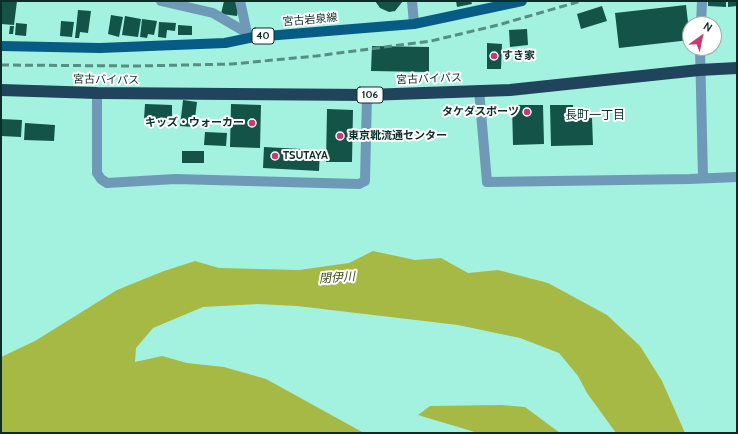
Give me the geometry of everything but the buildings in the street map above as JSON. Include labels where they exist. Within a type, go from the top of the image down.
[{"type":"highway","name":"宮古バイパス","points":[[1,90],[97,93],[368,95],[510,90],[699,70],[737,68]]},
{"type":"main road","name":"宮古岩泉線","points":[[1,46],[100,48],[225,43],[251,35],[414,24],[522,1]]},
{"type":"street","points":[[161,1],[174,2],[213,13],[251,35]]},
{"type":"street","points":[[240,1],[251,35]]},
{"type":"street","points":[[412,1],[414,24]]},
{"type":"street","points":[[701,16],[702,1]]},
{"type":"street","points":[[700,56],[703,178]]},
{"type":"street","points":[[479,90],[487,182],[690,180],[737,177]]},
{"type":"street","points":[[97,93],[97,173],[101,179],[108,183],[176,179],[359,184],[365,181],[368,95]]},
{"type":"water","name":"閉伊川","points":[[373,251],[415,260],[441,258],[468,273],[498,270],[548,283],[607,315],[640,346],[662,381],[685,433],[616,433],[587,393],[578,376],[559,353],[520,338],[458,325],[297,306],[258,304],[203,307],[153,328],[136,348],[135,362],[162,356],[187,363],[224,367],[266,379],[364,433],[1,433],[1,357],[35,341],[117,290],[164,271],[195,261],[219,268],[299,270],[349,263]]},
{"type":"water","points":[[501,405],[525,407],[560,433],[478,433],[418,415],[430,406]]},
{"type":"railway","points":[[1,65],[135,66],[232,64],[316,56],[431,41],[498,25],[581,1]]},
{"type":"place","name":"すき家","points":[[494,56]]},
{"type":"place","name":"タケダスポーツ","points":[[527,112]]},
{"type":"place","name":"キッズ・ウォーカー","points":[[252,123]]},
{"type":"place","name":"東京靴流通センター","points":[[340,136]]},
{"type":"place","name":"TSUTAYA","points":[[275,156]]},
{"type":"district","name":"長町一丁目","points":[[595,115]]}]
